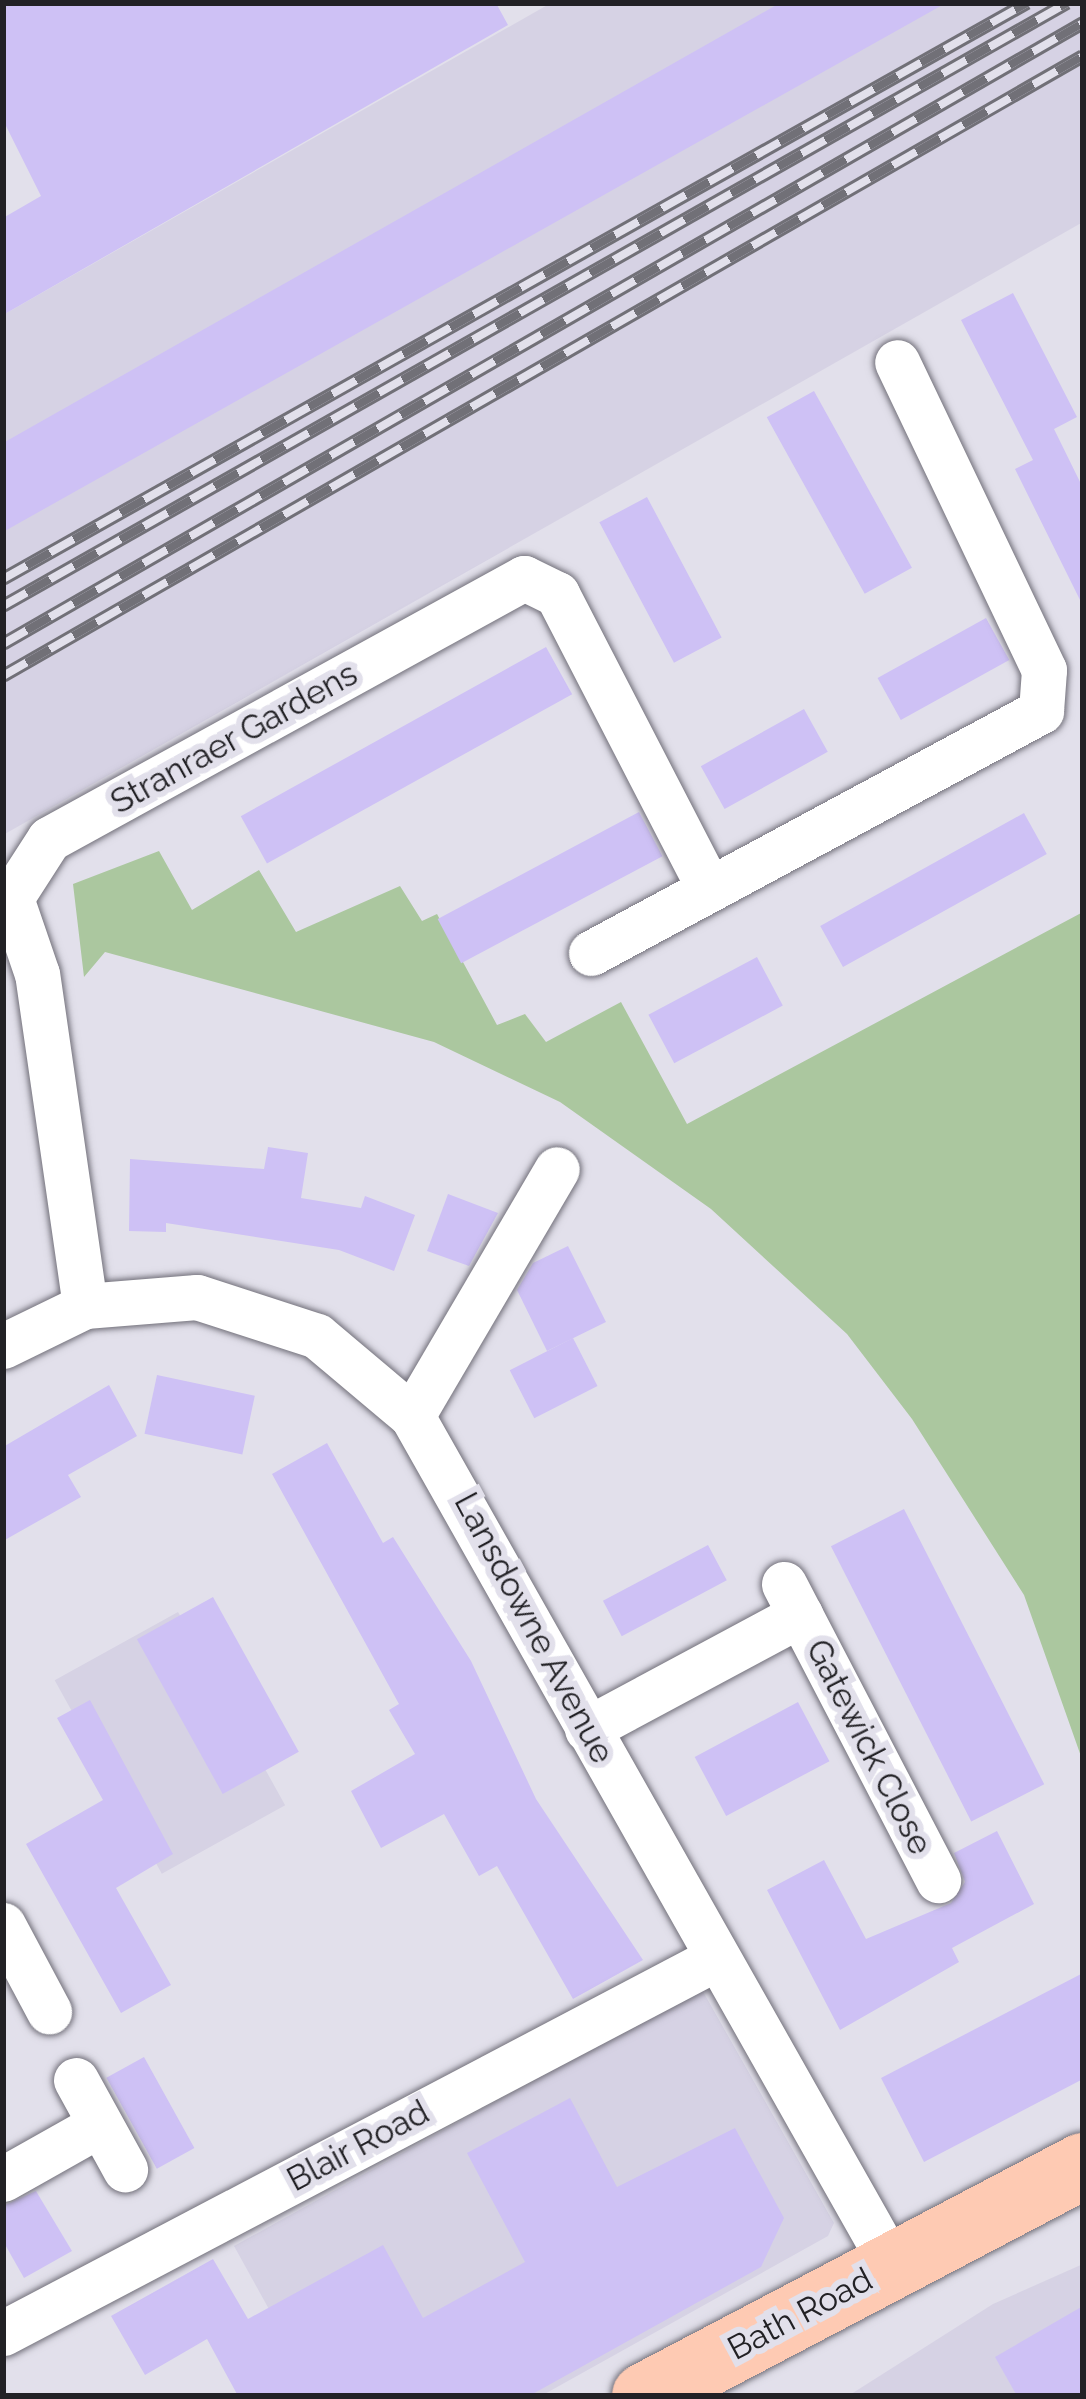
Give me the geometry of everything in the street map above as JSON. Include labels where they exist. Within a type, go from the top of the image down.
[{"type":"main road","points":[[903,2262],[1083,2166]]},
{"type":"main road","points":[[903,2262],[1083,2218]]},
{"type":"main road","name":"Bath Road","points":[[645,2396],[903,2262]]},
{"type":"main road","name":"Bath Road","points":[[735,2396],[903,2262]]},
{"type":"street","points":[[591,953],[1041,711],[1044,670],[897,362]]},
{"type":"street","name":"Stranraer Gardens","points":[[85,1306],[38,974],[11,898],[50,839],[524,578],[557,594],[709,889]]},
{"type":"street","points":[[412,1416],[557,1169]]},
{"type":"street","name":"Lansdowne Avenue","points":[[3,1346],[85,1306],[197,1297],[316,1336],[412,1416],[713,1960],[903,2262]]},
{"type":"street","name":"Gatewick Close","points":[[586,1729],[792,1599],[938,1880]]},
{"type":"street","points":[[9,1950],[49,2011]]},
{"type":"street","name":"Blair Road","points":[[3,2333],[713,1960]]},
{"type":"street","points":[[76,2080],[97,2126],[125,2169]]},
{"type":"street","points":[[3,2179],[97,2126]]},
{"type":"shaded area","points":[[551,3],[1083,3],[1083,222],[3,835],[3,315]]},
{"type":"shaded area","points":[[178,1612],[285,1805],[162,1874],[55,1680]]},
{"type":"shaded area","points":[[701,1988],[834,2223],[828,2236],[541,2396],[317,2396],[234,2246]]},
{"type":"shaded area","points":[[1083,2264],[1083,2396],[848,2396],[993,2304]]},
{"type":"green space","points":[[159,851],[192,910],[259,870],[296,932],[400,886],[422,921],[437,914],[497,1025],[525,1014],[546,1042],[621,1002],[687,1124],[1083,912],[1083,1762],[1024,1595],[912,1419],[847,1334],[711,1209],[560,1102],[434,1042],[105,952],[84,977],[73,884]]},
{"type":"building","points":[[3,3],[496,3],[508,25],[3,315],[3,218],[41,196],[3,120]]},
{"type":"building","points":[[780,3],[946,3],[3,532],[3,443]]},
{"type":"building","points":[[1013,293],[1077,417],[1054,429],[1083,488],[1083,606],[1015,469],[1033,460],[961,320]]},
{"type":"building","points":[[814,391],[912,568],[865,594],[767,417]]},
{"type":"building","points":[[647,497],[722,637],[674,663],[599,522]]},
{"type":"building","points":[[986,618],[1009,660],[901,720],[878,678]]},
{"type":"building","points":[[546,647],[572,694],[267,863],[241,816]]},
{"type":"building","points":[[804,709],[828,752],[725,809],[701,766]]},
{"type":"building","points":[[639,812],[662,856],[461,963],[438,919]]},
{"type":"building","points":[[1024,813],[1047,854],[843,967],[820,926]]},
{"type":"building","points":[[757,957],[783,1006],[674,1063],[648,1015]]},
{"type":"building","points":[[268,1147],[308,1153],[301,1198],[361,1208],[365,1196],[415,1215],[394,1271],[339,1250],[166,1223],[166,1232],[129,1231],[130,1159],[264,1169]]},
{"type":"building","points":[[448,1194],[498,1213],[469,1266],[427,1251]]},
{"type":"building","points":[[568,1246],[606,1322],[547,1351],[517,1290],[533,1263]]},
{"type":"building","points":[[573,1338],[598,1386],[534,1418],[510,1370]]},
{"type":"building","points":[[157,1375],[255,1396],[242,1454],[145,1434]]},
{"type":"building","points":[[109,1385],[137,1436],[68,1475],[81,1497],[3,1541],[3,1447]]},
{"type":"building","points":[[327,1443],[383,1543],[393,1537],[471,1661],[536,1799],[643,1960],[573,1999],[497,1866],[479,1876],[444,1814],[381,1848],[351,1791],[415,1754],[389,1710],[399,1704],[272,1474]]},
{"type":"building","points":[[904,1509],[1044,1784],[971,1822],[831,1546]]},
{"type":"building","points":[[708,1545],[727,1580],[622,1636],[603,1601]]},
{"type":"building","points":[[213,1597],[299,1752],[223,1794],[137,1639]]},
{"type":"building","points":[[90,1700],[173,1854],[116,1888],[171,1985],[121,2013],[26,1844],[103,1800],[57,1718]]},
{"type":"building","points":[[798,1702],[829,1761],[726,1816],[695,1757]]},
{"type":"building","points":[[997,1831],[1034,1904],[952,1948],[959,1962],[840,2030],[767,1890],[824,1860],[866,1939],[951,1903],[965,1882],[954,1853]]},
{"type":"building","points":[[1083,1973],[1083,2079],[924,2162],[881,2078]]},
{"type":"building","points":[[144,2057],[194,2148],[157,2169],[106,2078]]},
{"type":"building","points":[[570,2098],[617,2187],[735,2128],[784,2218],[761,2267],[529,2396],[238,2396],[207,2339],[145,2375],[111,2316],[213,2259],[248,2319],[383,2245],[423,2318],[525,2262],[467,2153]]},
{"type":"building","points":[[36,2191],[72,2251],[24,2278],[3,2241],[3,2206]]},
{"type":"building","points":[[1083,2306],[1083,2396],[1017,2396],[995,2357]]},
{"type":"railway","points":[[3,579],[1027,3]]},
{"type":"railway","points":[[3,606],[1067,3]]},
{"type":"railway","points":[[3,644],[1083,23]]},
{"type":"railway","points":[[3,676],[1083,56]]}]
